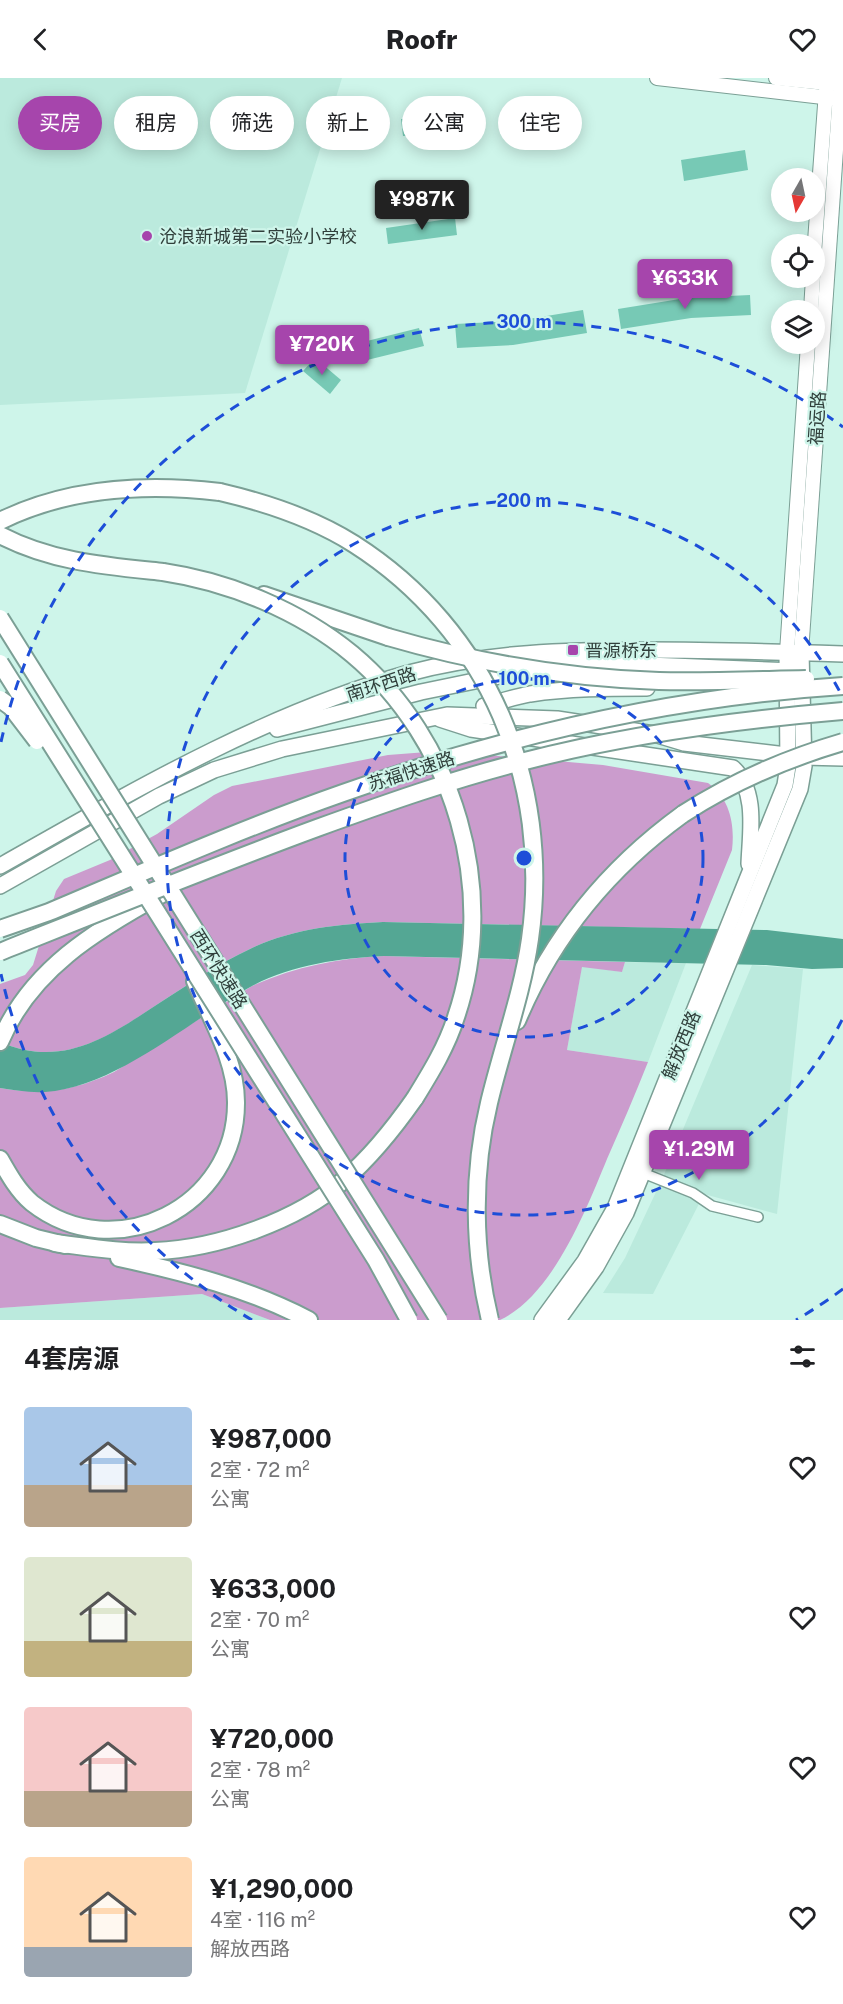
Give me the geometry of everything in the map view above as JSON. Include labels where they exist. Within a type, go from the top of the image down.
[{"type":"highway","points":[[0,521],[40,505],[100,491],[159,486],[220,492],[282,509],[353,543],[396,574],[432,610],[480,673],[500,711],[526,790],[531,822],[535,883],[530,940],[483,1130],[477,1187],[480,1252],[490,1320]]},
{"type":"highway","points":[[0,535],[32,550],[67,560],[183,575],[266,596],[429,649],[522,668],[659,681],[843,678]]},
{"type":"highway","points":[[55,1243],[131,1251],[184,1248],[245,1234],[278,1221],[318,1199],[342,1183],[359,1166],[396,1125],[415,1098],[432,1071],[447,1039],[464,989],[472,940],[465,848],[454,805],[436,760],[406,712],[371,672],[353,655],[323,633],[253,597],[183,575]]},
{"type":"highway","name":"西环快速路","points":[[0,618],[439,1320]]},
{"type":"highway","name":"西环快速路","points":[[0,663],[376,1260],[410,1320]]},
{"type":"highway","name":"苏福快速路","points":[[0,929],[49,912],[322,801],[451,758],[582,723],[745,695],[843,686]]},
{"type":"highway","points":[[0,699],[22,721],[119,854]]},
{"type":"highway","name":"苏福快速路","points":[[0,952],[212,867],[438,786],[524,761],[587,746],[655,734],[747,720],[843,711]]},
{"type":"highway","points":[[500,1060],[531,988],[548,957],[594,896],[632,856],[660,831],[730,786],[781,762],[843,742]]},
{"type":"highway","points":[[0,1042],[18,1008],[63,958],[92,935],[119,918],[212,867]]},
{"type":"highway","points":[[0,924],[49,912]]},
{"type":"highway","points":[[0,1159],[13,1182],[32,1203],[60,1218],[91,1227],[126,1229],[157,1222],[180,1209],[203,1188],[221,1163],[228,1144],[235,1117],[235,1090],[227,1057],[184,956]]},
{"type":"highway","points":[[0,1224],[55,1243],[157,1266],[217,1283],[269,1301],[309,1320]]},
{"type":"main road","points":[[657,78],[834,87]]},
{"type":"main road","points":[[776,78],[834,87]]},
{"type":"main road","points":[[816,234],[834,87]]},
{"type":"main road","name":"福运路","points":[[816,300],[834,87]]},
{"type":"main road","name":"福运路","points":[[796,756],[794,652],[812,391],[812,354]]},
{"type":"main road","name":"南环西路","points":[[0,866],[158,777],[241,738],[299,711],[409,674],[499,657],[573,650],[843,654]]},
{"type":"main road","points":[[241,738],[421,692],[543,667],[598,663],[793,679]]},
{"type":"main road","points":[[0,886],[159,796],[214,770],[282,749],[442,716],[527,695],[583,688],[793,679]]},
{"type":"main road","points":[[442,716],[557,719],[654,734],[684,743],[796,756],[843,758]]},
{"type":"main road","points":[[442,716],[471,729],[733,768],[740,774],[749,801],[751,833],[748,876]]},
{"type":"main road","name":"解放西路","points":[[738,922],[748,876],[796,756]]},
{"type":"main road","name":"解放西路","points":[[558,1320],[582,1288],[611,1242],[637,1171],[738,922],[800,789],[803,777],[796,756]]},
{"type":"main road","name":"解放西路","points":[[542,1320],[572,1281],[595,1245],[637,1171]]},
{"type":"street","points":[[637,1171],[693,1193],[712,1206],[758,1217]]},
{"type":"shaded area","name":"沧浪新城第二实验小学校","points":[[0,78],[342,78],[336,96],[306,96],[306,150],[320,150],[245,393],[0,405]]},
{"type":"shaded area","points":[[440,751],[603,765],[708,783],[726,804],[732,822],[733,841],[732,850],[700,929],[383,922],[315,929],[266,942],[239,954],[126,1025],[87,1044],[67,1050],[46,1052],[24,1050],[0,1042],[0,984],[25,975],[33,965],[56,891],[64,879],[110,860],[157,834],[214,795],[232,786],[388,755]]},
{"type":"shaded area","points":[[383,922],[767,930],[843,939],[843,968],[812,969],[766,965],[384,956],[333,961],[299,968],[252,986],[152,1050],[99,1078],[72,1087],[45,1092],[0,1088],[0,1042],[24,1050],[46,1052],[67,1050],[87,1044],[126,1025],[228,960],[266,942],[315,929]]},
{"type":"shaded area","points":[[384,956],[625,962],[622,972],[582,967],[567,1050],[648,1062],[589,1202],[566,1249],[552,1272],[519,1308],[500,1320],[270,1320],[202,1294],[0,1308],[0,1088],[44,1091],[85,1083],[114,1072],[252,986],[268,979],[317,965]]},
{"type":"shaded area","points":[[625,962],[686,963],[648,1062],[567,1050],[582,966],[622,972]]},
{"type":"shaded area","points":[[752,965],[803,969],[777,1214],[704,1194],[653,1294],[603,1293],[625,1258],[663,1177]]},
{"type":"shaded area","points":[[202,1294],[270,1320],[0,1320],[0,1308]]},
{"type":"building","points":[[745,150],[748,170],[684,181],[681,160]]},
{"type":"building","points":[[455,218],[457,235],[388,244],[386,228]]},
{"type":"building","points":[[750,295],[751,315],[691,318],[621,329],[618,309],[686,298]]},
{"type":"building","points":[[583,310],[587,333],[513,345],[457,348],[455,324],[516,321]]},
{"type":"building","points":[[419,328],[424,346],[359,362],[355,344]]},
{"type":"building","points":[[315,358],[341,380],[330,394],[303,371]]},
{"type":"place","name":"沧浪新城第二实验小学校","points":[[147,236]]},
{"type":"place","name":"晋源桥东","points":[[573,650]]}]
